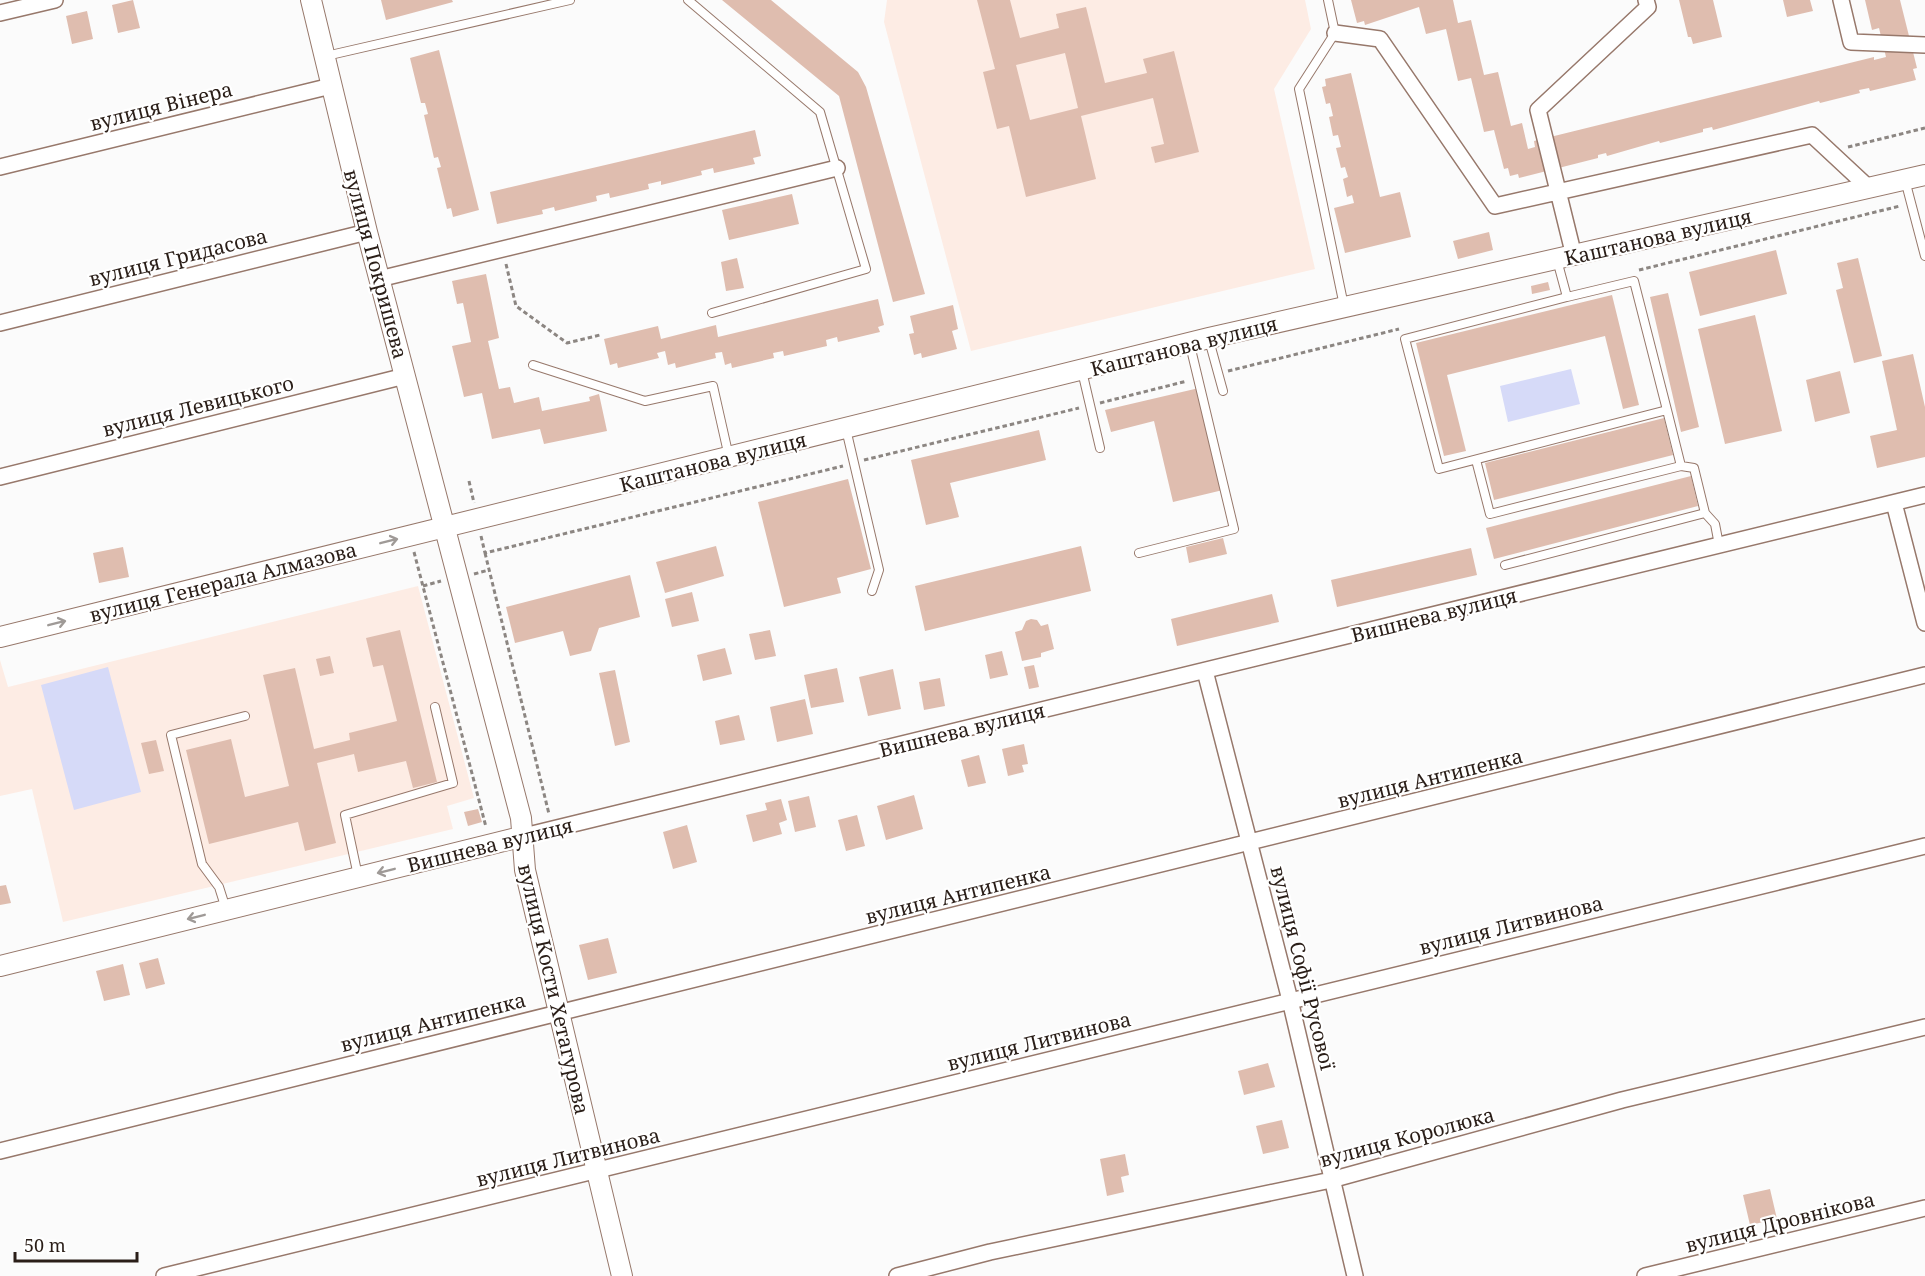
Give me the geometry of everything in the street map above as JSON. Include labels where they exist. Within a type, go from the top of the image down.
[{"type":"street","points":[[0,13],[55,0]]},
{"type":"street","name":"вулиця Покришева","points":[[311,0],[379,279],[446,527]]},
{"type":"street","points":[[1565,258],[1558,192],[1538,110],[1648,7],[1646,0]]},
{"type":"street","points":[[1841,0],[1851,42],[1925,45]]},
{"type":"street","points":[[1335,33],[1380,39],[1495,206],[1812,135],[1870,189]]},
{"type":"street","name":"вулиця Вінера","points":[[0,167],[331,86]]},
{"type":"street","points":[[379,279],[837,168]]},
{"type":"street","name":"Каштанова вулиця","points":[[446,527],[729,459],[1199,341],[1925,175]]},
{"type":"street","name":"вулиця Гридасова","points":[[0,323],[367,232]]},
{"type":"street","name":"вулиця Левицького","points":[[0,477],[405,376]]},
{"type":"street","name":"Вишнева вулиця","points":[[0,966],[1925,495]]},
{"type":"street","points":[[1894,503],[1925,623]]},
{"type":"street","name":"вулиця Генерала Алмазова","points":[[0,637],[446,527]]},
{"type":"street","name":"вулиця Кости Хетагурова","points":[[446,527],[524,836],[525,870],[622,1276]]},
{"type":"street","name":"вулиця Софії Русової","points":[[1205,671],[1290,1000],[1355,1276]]},
{"type":"street","name":"вулиця Антипенка","points":[[0,1151],[558,1012],[1251,844],[1925,675]]},
{"type":"street","name":"вулиця Литвинова","points":[[164,1276],[1925,846]]},
{"type":"street","name":"вулиця Королюка","points":[[897,1276],[990,1252],[1331,1180],[1622,1100],[1925,1027]]},
{"type":"street","name":"вулиця Дровнікова","points":[[1645,1276],[1925,1208]]},
{"type":"lane","points":[[324,56],[570,0]]},
{"type":"lane","points":[[688,0],[820,112],[866,269],[712,313]]},
{"type":"lane","points":[[1328,0],[1335,33],[1299,89],[1345,308]]},
{"type":"lane","points":[[1905,180],[1925,256]]},
{"type":"lane","points":[[1565,258],[1567,297]]},
{"type":"lane","points":[[1667,410],[1438,470],[1405,339],[1634,281],[1667,410],[1681,466]]},
{"type":"lane","points":[[1199,341],[1218,374],[1223,391]]},
{"type":"lane","points":[[1139,554],[1234,529],[1198,379],[1199,341]]},
{"type":"lane","points":[[533,365],[645,401],[713,386],[729,459]]},
{"type":"lane","points":[[1082,371],[1100,448]]},
{"type":"lane","points":[[846,429],[879,570],[872,591]]},
{"type":"lane","points":[[1476,460],[1490,514],[1681,466],[1694,468],[1706,513],[1715,524],[1719,545]]},
{"type":"lane","points":[[1505,565],[1706,513]]},
{"type":"lane","points":[[358,878],[345,815],[453,783],[435,708]]},
{"type":"lane","points":[[226,910],[219,887],[202,864],[171,735],[246,716]]},
{"type":"path","points":[[1830,151],[1925,128]]},
{"type":"path","points":[[1634,272],[1911,203]]},
{"type":"path","points":[[502,248],[516,306],[567,343],[600,335]]},
{"type":"path","points":[[1218,374],[1403,328]]},
{"type":"path","points":[[485,553],[1198,379]]},
{"type":"path","points":[[469,481],[549,812],[548,831]]},
{"type":"path","points":[[409,535],[486,826]]},
{"type":"shaded area","points":[[887,0],[1305,0],[1311,29],[1274,89],[1315,269],[971,351],[884,22]]},
{"type":"shaded area","points":[[1571,369],[1580,404],[1508,422],[1500,386]]},
{"type":"shaded area","points":[[418,586],[474,798],[447,806],[453,829],[63,922],[32,789],[0,796],[0,660],[8,687]]},
{"type":"shaded area","points":[[108,667],[141,792],[74,810],[41,685]]},
{"type":"building","points":[[133,0],[140,28],[118,33],[112,5]]},
{"type":"building","points":[[381,0],[452,0],[453,2],[386,20]]},
{"type":"building","points":[[722,0],[771,0],[858,72],[866,87],[925,294],[893,302],[839,96]]},
{"type":"building","points":[[977,0],[1010,0],[1020,38],[1059,28],[1056,14],[1086,7],[1105,83],[1147,73],[1143,59],[1174,51],[1199,152],[1155,163],[1151,147],[1164,144],[1153,98],[1081,116],[1096,179],[1026,197],[1009,126],[997,129],[983,72],[995,69]],"holes":[[[1065,53],[1078,108],[1030,120],[1016,65]]]},
{"type":"building","points":[[1351,0],[1453,0],[1458,23],[1471,20],[1484,75],[1498,72],[1511,126],[1522,123],[1528,149],[1535,147],[1534,141],[1874,57],[1874,60],[1886,57],[1879,28],[1872,30],[1865,0],[1900,0],[1917,68],[1913,69],[1916,80],[1870,91],[1869,88],[1859,90],[1860,93],[1820,103],[1819,101],[1713,130],[1712,127],[1703,129],[1703,132],[1660,143],[1659,141],[1607,156],[1606,153],[1598,155],[1598,158],[1519,178],[1518,174],[1510,176],[1508,168],[1504,169],[1494,130],[1484,132],[1471,78],[1458,81],[1446,29],[1426,34],[1419,7],[1365,25],[1364,21],[1357,23]]},
{"type":"building","points":[[1679,0],[1713,0],[1722,37],[1693,44],[1691,37],[1688,37]]},
{"type":"building","points":[[1783,0],[1810,0],[1813,11],[1787,17]]},
{"type":"building","points":[[87,11],[93,39],[72,44],[66,16]]},
{"type":"building","points":[[439,50],[479,210],[453,217],[451,208],[447,209],[437,168],[441,167],[438,157],[434,158],[424,115],[428,114],[425,103],[421,103],[410,58]]},
{"type":"building","points":[[1351,73],[1380,197],[1400,192],[1411,237],[1345,253],[1334,208],[1354,203],[1352,195],[1347,197],[1343,179],[1348,177],[1345,167],[1341,168],[1336,148],[1341,147],[1338,135],[1333,136],[1329,117],[1333,116],[1330,103],[1326,104],[1322,87],[1326,86],[1325,79]]},
{"type":"building","points":[[755,130],[761,156],[753,158],[755,164],[714,173],[713,168],[701,171],[702,175],[661,185],[661,181],[648,184],[649,189],[610,198],[609,193],[596,196],[597,201],[555,211],[554,207],[542,210],[543,214],[497,224],[490,192]]},
{"type":"building","points":[[792,194],[799,224],[729,240],[722,210]]},
{"type":"building","points":[[1489,232],[1493,250],[1458,259],[1453,241]]},
{"type":"building","points":[[1776,250],[1787,294],[1700,316],[1689,272]]},
{"type":"building","points":[[737,258],[744,288],[726,291],[721,262]]},
{"type":"building","points":[[1858,258],[1882,356],[1854,363],[1836,290],[1843,288],[1837,263]]},
{"type":"building","points":[[486,274],[499,338],[488,341],[499,389],[510,387],[514,403],[539,397],[542,411],[590,401],[589,397],[599,394],[607,431],[544,444],[540,429],[492,439],[482,393],[464,397],[452,346],[471,342],[463,303],[457,304],[452,281]]},
{"type":"building","points":[[1548,282],[1550,290],[1532,294],[1531,286]]},
{"type":"building","points":[[1668,293],[1699,427],[1681,432],[1650,297]]},
{"type":"building","points":[[1612,295],[1639,405],[1623,409],[1605,336],[1447,375],[1466,451],[1444,456],[1416,343]]},
{"type":"building","points":[[878,299],[884,325],[878,327],[880,332],[838,342],[837,337],[826,340],[827,346],[784,356],[783,351],[773,353],[774,358],[732,368],[731,363],[725,365],[722,352],[715,353],[716,358],[676,368],[675,363],[668,365],[665,351],[657,353],[659,358],[618,368],[617,363],[610,365],[604,339],[658,326],[661,339],[716,325],[718,337]]},
{"type":"building","points":[[953,305],[958,329],[952,331],[957,349],[922,358],[921,353],[914,355],[909,334],[914,333],[910,316]]},
{"type":"building","points":[[1755,315],[1782,431],[1725,444],[1698,329]]},
{"type":"building","points":[[1913,354],[1925,407],[1925,457],[1877,468],[1870,436],[1897,430],[1882,361]]},
{"type":"building","points":[[1840,371],[1850,413],[1815,422],[1806,380]]},
{"type":"building","points":[[1199,388],[1223,490],[1173,502],[1154,421],[1111,432],[1105,410]]},
{"type":"building","points":[[1664,418],[1673,455],[1494,500],[1485,463]]},
{"type":"building","points":[[1039,430],[1046,460],[950,483],[959,517],[926,525],[911,460]]},
{"type":"building","points":[[1691,476],[1698,506],[1494,559],[1486,528]]},
{"type":"building","points":[[848,479],[871,569],[837,578],[841,593],[784,607],[758,502]]},
{"type":"building","points":[[1223,538],[1227,554],[1189,563],[1186,547]]},
{"type":"building","points":[[716,546],[724,576],[665,593],[656,562]]},
{"type":"building","points":[[1081,546],[1091,591],[925,631],[915,586]]},
{"type":"building","points":[[123,547],[129,577],[99,583],[93,553]]},
{"type":"building","points":[[1471,548],[1477,575],[1337,607],[1331,580]]},
{"type":"building","points":[[630,575],[640,617],[599,628],[591,651],[570,656],[563,631],[515,643],[506,607]]},
{"type":"building","points":[[692,592],[699,621],[672,627],[665,599]]},
{"type":"building","points":[[1272,594],[1279,622],[1177,646],[1171,619]]},
{"type":"building","points":[[1037,620],[1041,626],[1048,624],[1054,649],[1041,653],[1041,657],[1022,661],[1015,632],[1022,630],[1026,621]]},
{"type":"building","points":[[400,630],[437,782],[413,788],[406,761],[358,772],[354,754],[317,763],[336,843],[305,851],[298,822],[209,844],[186,750],[231,739],[245,797],[289,786],[263,675],[295,668],[314,749],[350,740],[349,733],[397,721],[383,665],[373,667],[366,638]]},
{"type":"building","points":[[770,630],[776,656],[755,660],[749,634]]},
{"type":"building","points":[[725,648],[732,674],[703,681],[697,655]]},
{"type":"building","points":[[1002,651],[1008,675],[990,679],[985,655]]},
{"type":"building","points":[[330,656],[334,673],[320,676],[316,659]]},
{"type":"building","points":[[1034,665],[1039,687],[1029,689],[1024,667]]},
{"type":"building","points":[[837,668],[844,702],[811,708],[804,675]]},
{"type":"building","points":[[893,669],[901,709],[868,716],[859,677]]},
{"type":"building","points":[[615,670],[630,742],[615,746],[599,673]]},
{"type":"building","points":[[940,678],[945,706],[924,710],[919,682]]},
{"type":"building","points":[[805,699],[813,734],[777,742],[770,707]]},
{"type":"building","points":[[739,715],[745,740],[720,745],[715,721]]},
{"type":"building","points":[[156,740],[164,771],[149,774],[141,743]]},
{"type":"building","points":[[1024,744],[1028,764],[1022,765],[1024,772],[1008,776],[1002,749]]},
{"type":"building","points":[[979,755],[986,783],[968,787],[961,760]]},
{"type":"building","points":[[914,795],[923,829],[886,840],[877,806]]},
{"type":"building","points":[[809,796],[816,827],[795,832],[788,801]]},
{"type":"building","points":[[781,799],[787,820],[779,823],[782,834],[753,842],[746,815],[767,810],[765,803]]},
{"type":"building","points":[[478,809],[482,822],[468,826],[464,812]]},
{"type":"building","points":[[857,815],[865,846],[846,851],[838,820]]},
{"type":"building","points":[[687,825],[697,862],[673,869],[663,832]]},
{"type":"building","points":[[6,885],[11,903],[0,905],[0,886]]},
{"type":"building","points":[[608,938],[617,973],[588,980],[579,945]]},
{"type":"building","points":[[158,958],[165,984],[146,989],[139,963]]},
{"type":"building","points":[[123,964],[130,995],[104,1001],[96,971]]},
{"type":"building","points":[[1268,1063],[1275,1087],[1244,1095],[1238,1071]]},
{"type":"building","points":[[1282,1120],[1289,1148],[1263,1154],[1256,1126]]},
{"type":"building","points":[[1125,1154],[1129,1175],[1121,1177],[1124,1192],[1107,1196],[1100,1159]]},
{"type":"building","points":[[1770,1189],[1777,1219],[1750,1225],[1743,1195]]}]
